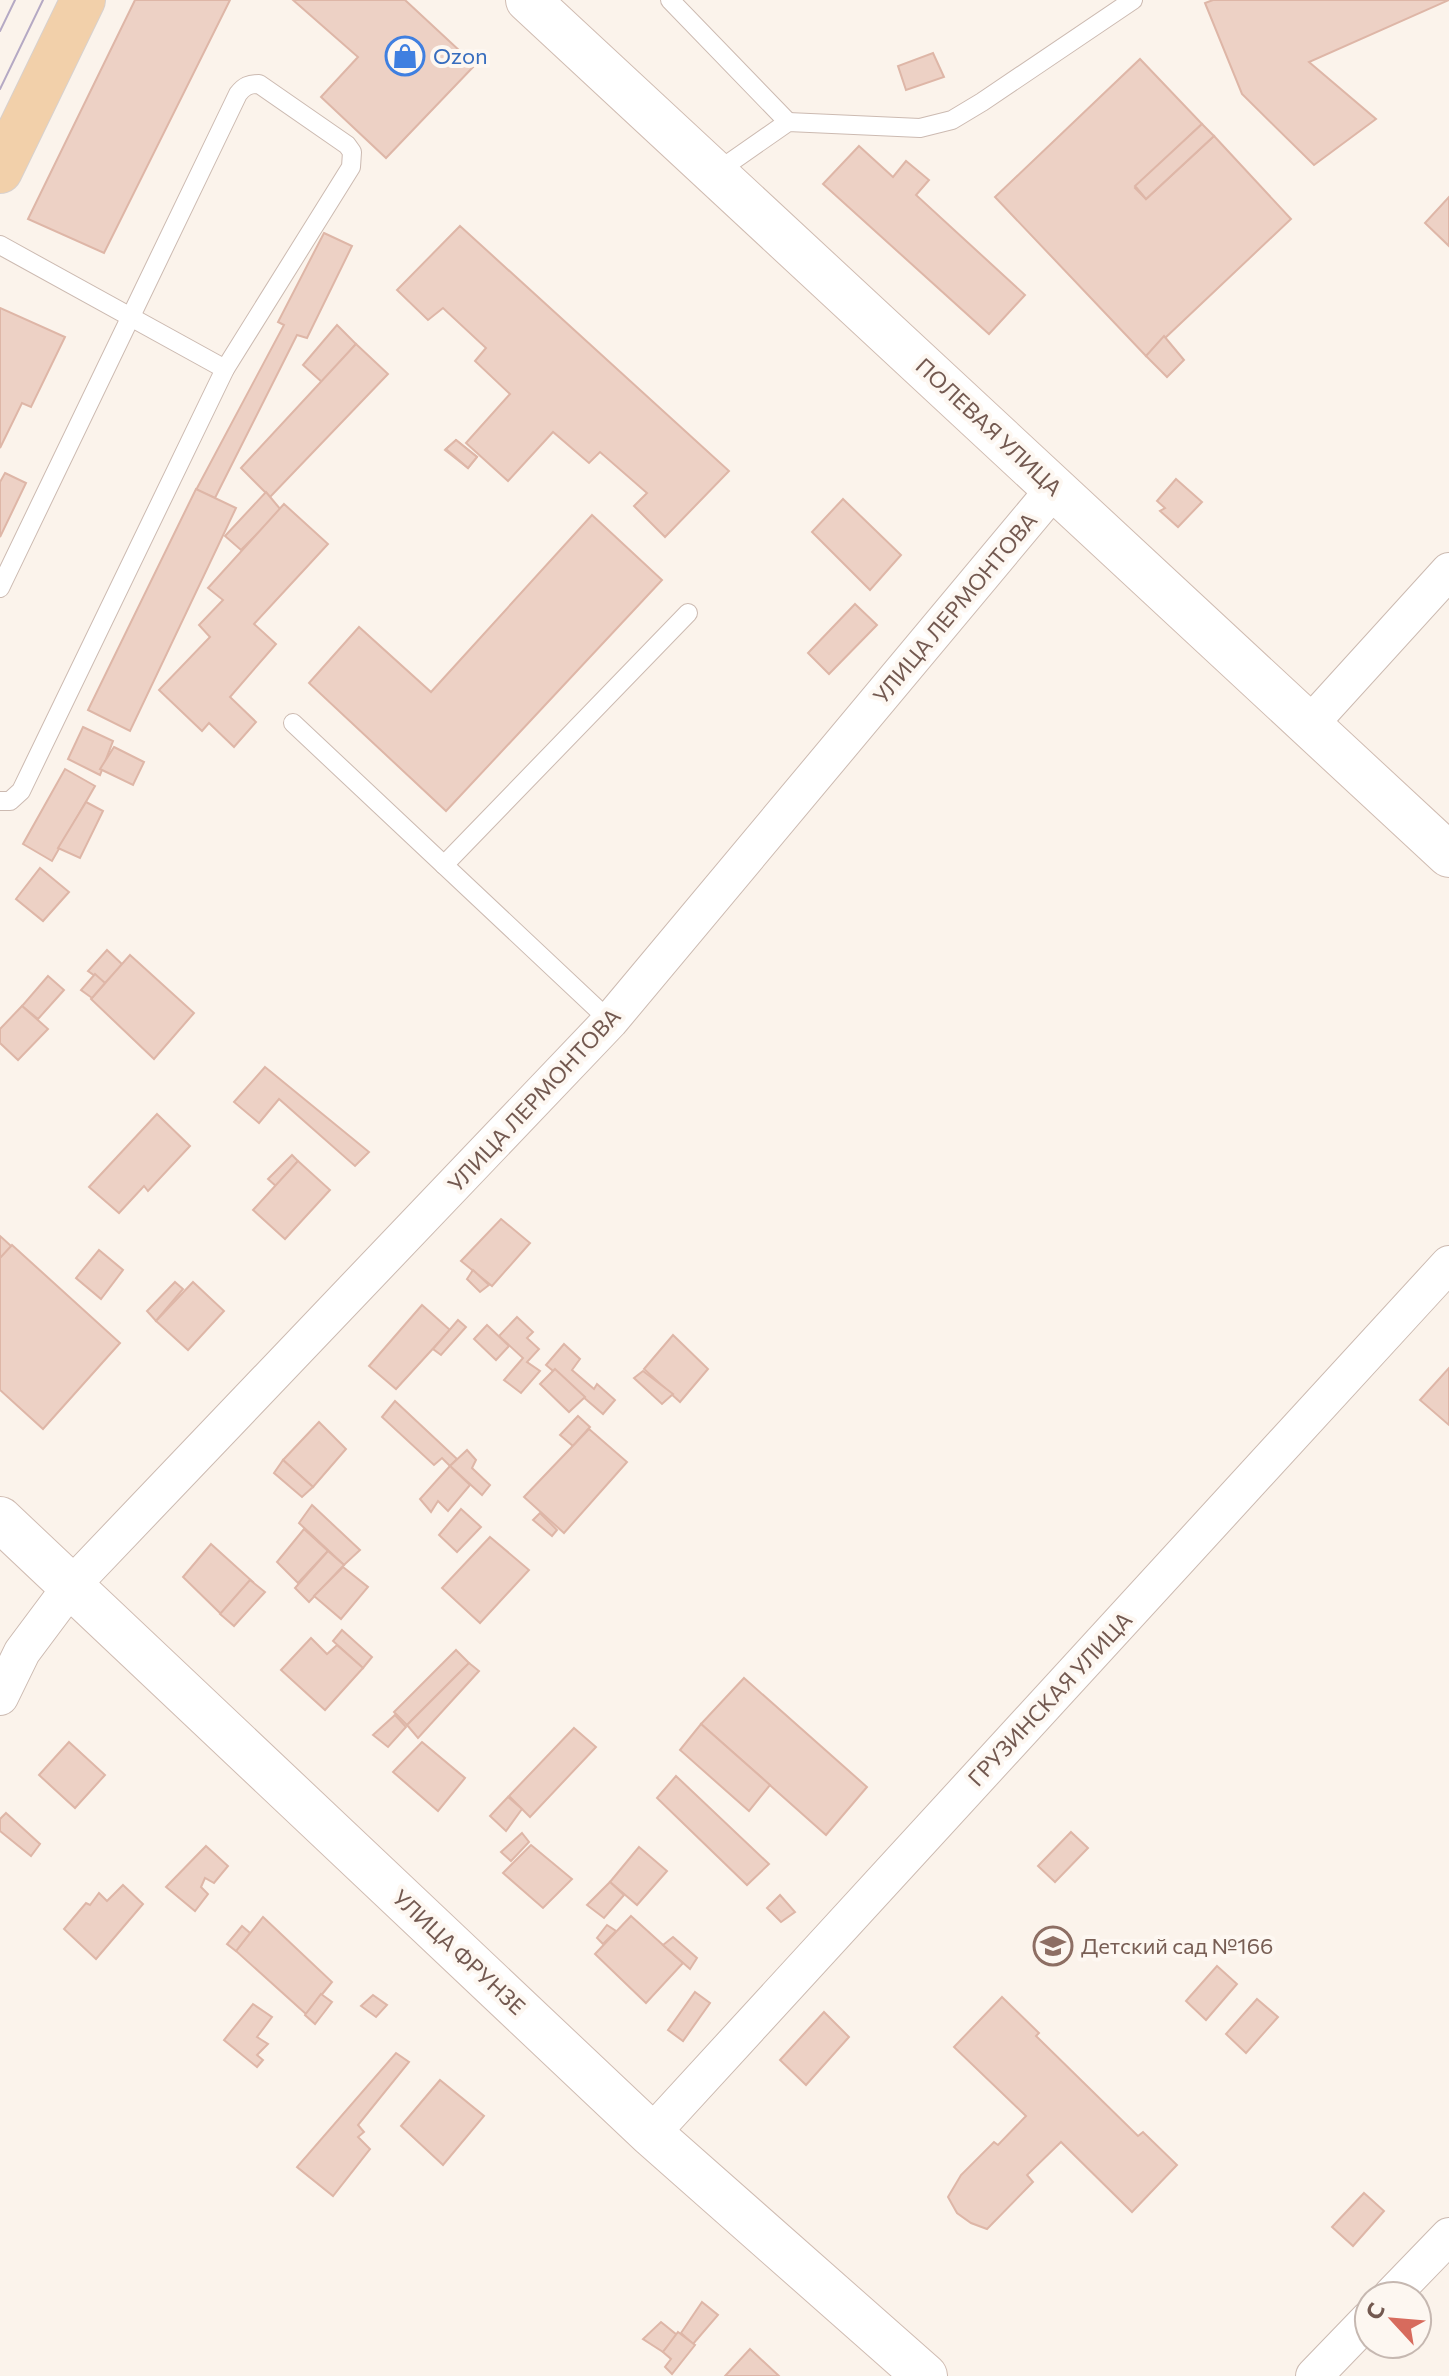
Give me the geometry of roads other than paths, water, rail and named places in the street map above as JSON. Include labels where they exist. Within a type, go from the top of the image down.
[{"type":"main road","points":[[0,171],[83,0]]},
{"type":"street","name":"ПОЛЕВАЯ УЛИЦА","points":[[528,0],[1449,855]]},
{"type":"street","name":"УЛИЦА ЛЕРМОНТОВА","points":[[0,1697],[22,1652],[72,1585],[610,1021],[1055,488]]},
{"type":"street","points":[[1310,724],[1449,571]]},
{"type":"street","name":"ГРУЗИНСКАЯ УЛИЦА","points":[[651,2134],[1449,1264]]},
{"type":"street","name":"УЛИЦА ФРУНЗЕ","points":[[0,1519],[651,2134],[925,2376]]},
{"type":"street","points":[[1406,2280],[1449,2236]]},
{"type":"street","points":[[1314,2376],[1353,2336]]},
{"type":"lane","points":[[670,0],[788,122]]},
{"type":"lane","points":[[715,173],[788,122],[920,128],[952,120],[1133,0]]},
{"type":"lane","points":[[0,588],[238,94],[243,87],[259,84],[347,145],[352,152],[351,167],[225,369],[21,791],[10,801],[0,801]]},
{"type":"lane","points":[[0,245],[225,369]]},
{"type":"lane","points":[[444,865],[688,613]]},
{"type":"lane","points":[[293,723],[610,1021]]},
{"type":"tram line","points":[[0,31],[15,0]]},
{"type":"tram line","points":[[0,89],[43,0]]},
{"type":"place","name":"Ozon","points":[[405,56]]},
{"type":"place","name":"Детский сад №166","points":[[1053,1946]]}]
